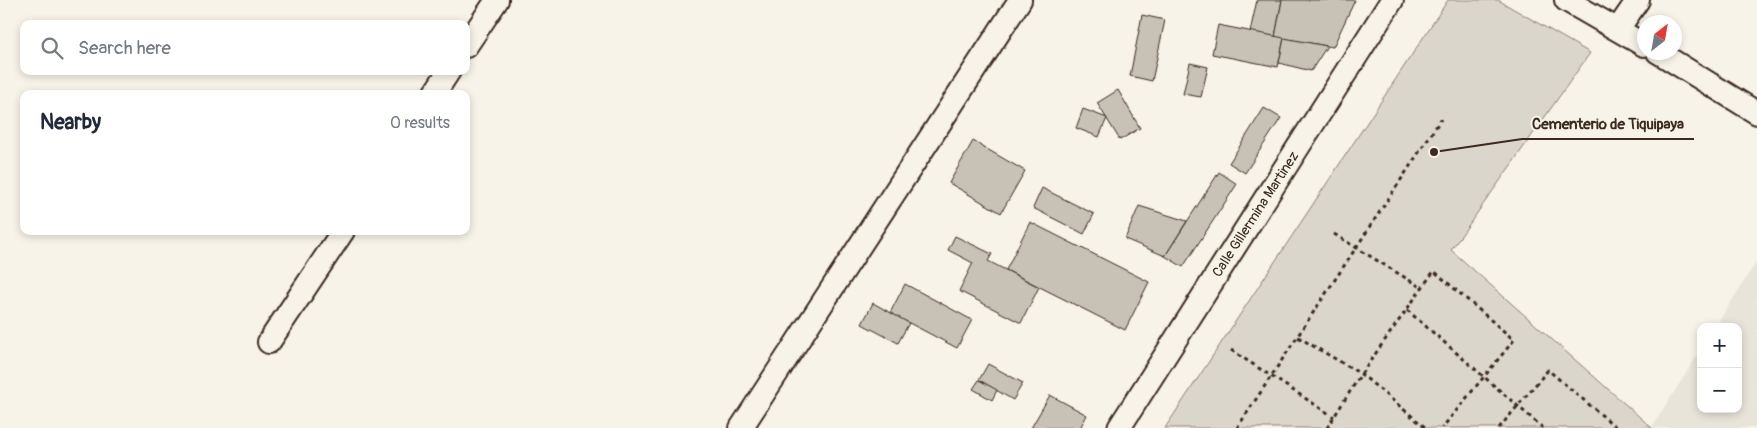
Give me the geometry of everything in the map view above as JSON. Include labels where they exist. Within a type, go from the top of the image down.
[{"type":"street","points":[[470,40],[496,0]]},
{"type":"street","points":[[741,428],[1020,0]]},
{"type":"street","name":"Calle Gillermina Martinez","points":[[1119,428],[1392,0]]},
{"type":"street","points":[[1566,0],[1637,40]]},
{"type":"street","points":[[1618,28],[1638,0]]},
{"type":"street","points":[[1671,60],[1757,113]]},
{"type":"street","points":[[437,90],[446,75]]},
{"type":"street","points":[[269,342],[340,235]]},
{"type":"path","points":[[1237,428],[1441,119]]},
{"type":"path","points":[[1334,234],[1422,288]]},
{"type":"path","points":[[1327,428],[1361,374],[1434,271],[1514,340],[1442,428]]},
{"type":"path","points":[[1407,310],[1543,428]]},
{"type":"path","points":[[1298,337],[1361,374],[1426,428]]},
{"type":"path","points":[[1231,350],[1334,417]]},
{"type":"path","points":[[1500,428],[1548,370],[1617,428]]},
{"type":"shaded area","points":[[1448,0],[1498,0],[1590,53],[1451,250],[1652,428],[1165,428]]},
{"type":"shaded area","points":[[1757,261],[1757,428],[1651,428],[1697,356],[1697,413],[1742,413],[1742,323],[1718,323]]},
{"type":"building","points":[[1257,0],[1282,0],[1275,37],[1250,32]]},
{"type":"building","points":[[1282,0],[1355,0],[1333,47],[1275,37]]},
{"type":"building","points":[[1142,15],[1165,20],[1152,81],[1130,76]]},
{"type":"building","points":[[1218,25],[1284,38],[1278,67],[1212,54]]},
{"type":"building","points":[[1284,38],[1327,46],[1311,71],[1279,63]]},
{"type":"building","points":[[1190,63],[1208,67],[1201,97],[1183,94]]},
{"type":"building","points":[[1118,90],[1140,128],[1120,140],[1097,103]]},
{"type":"building","points":[[1264,108],[1281,118],[1245,173],[1229,163]]},
{"type":"building","points":[[1083,109],[1107,118],[1099,137],[1076,128]]},
{"type":"building","points":[[973,141],[1025,171],[1001,213],[949,183]]},
{"type":"building","points":[[1219,172],[1237,184],[1183,267],[1165,256]]},
{"type":"building","points":[[1042,188],[1094,214],[1084,234],[1033,208]]},
{"type":"building","points":[[1139,206],[1187,221],[1165,256],[1125,239]]},
{"type":"building","points":[[1030,222],[1149,282],[1125,330],[1006,270]]},
{"type":"building","points":[[955,236],[992,254],[988,261],[1039,287],[1021,323],[959,291],[973,263],[948,250]]},
{"type":"building","points":[[905,284],[972,320],[957,348],[890,313]]},
{"type":"building","points":[[873,303],[909,323],[898,343],[862,324]]},
{"type":"building","points":[[988,364],[1023,383],[1013,400],[979,380]]},
{"type":"building","points":[[979,380],[997,390],[992,400],[973,389]]},
{"type":"building","points":[[1050,395],[1087,415],[1080,428],[1031,428]]},
{"type":"place","name":"Cementerio de Tiquipaya","points":[[1434,152]]}]
